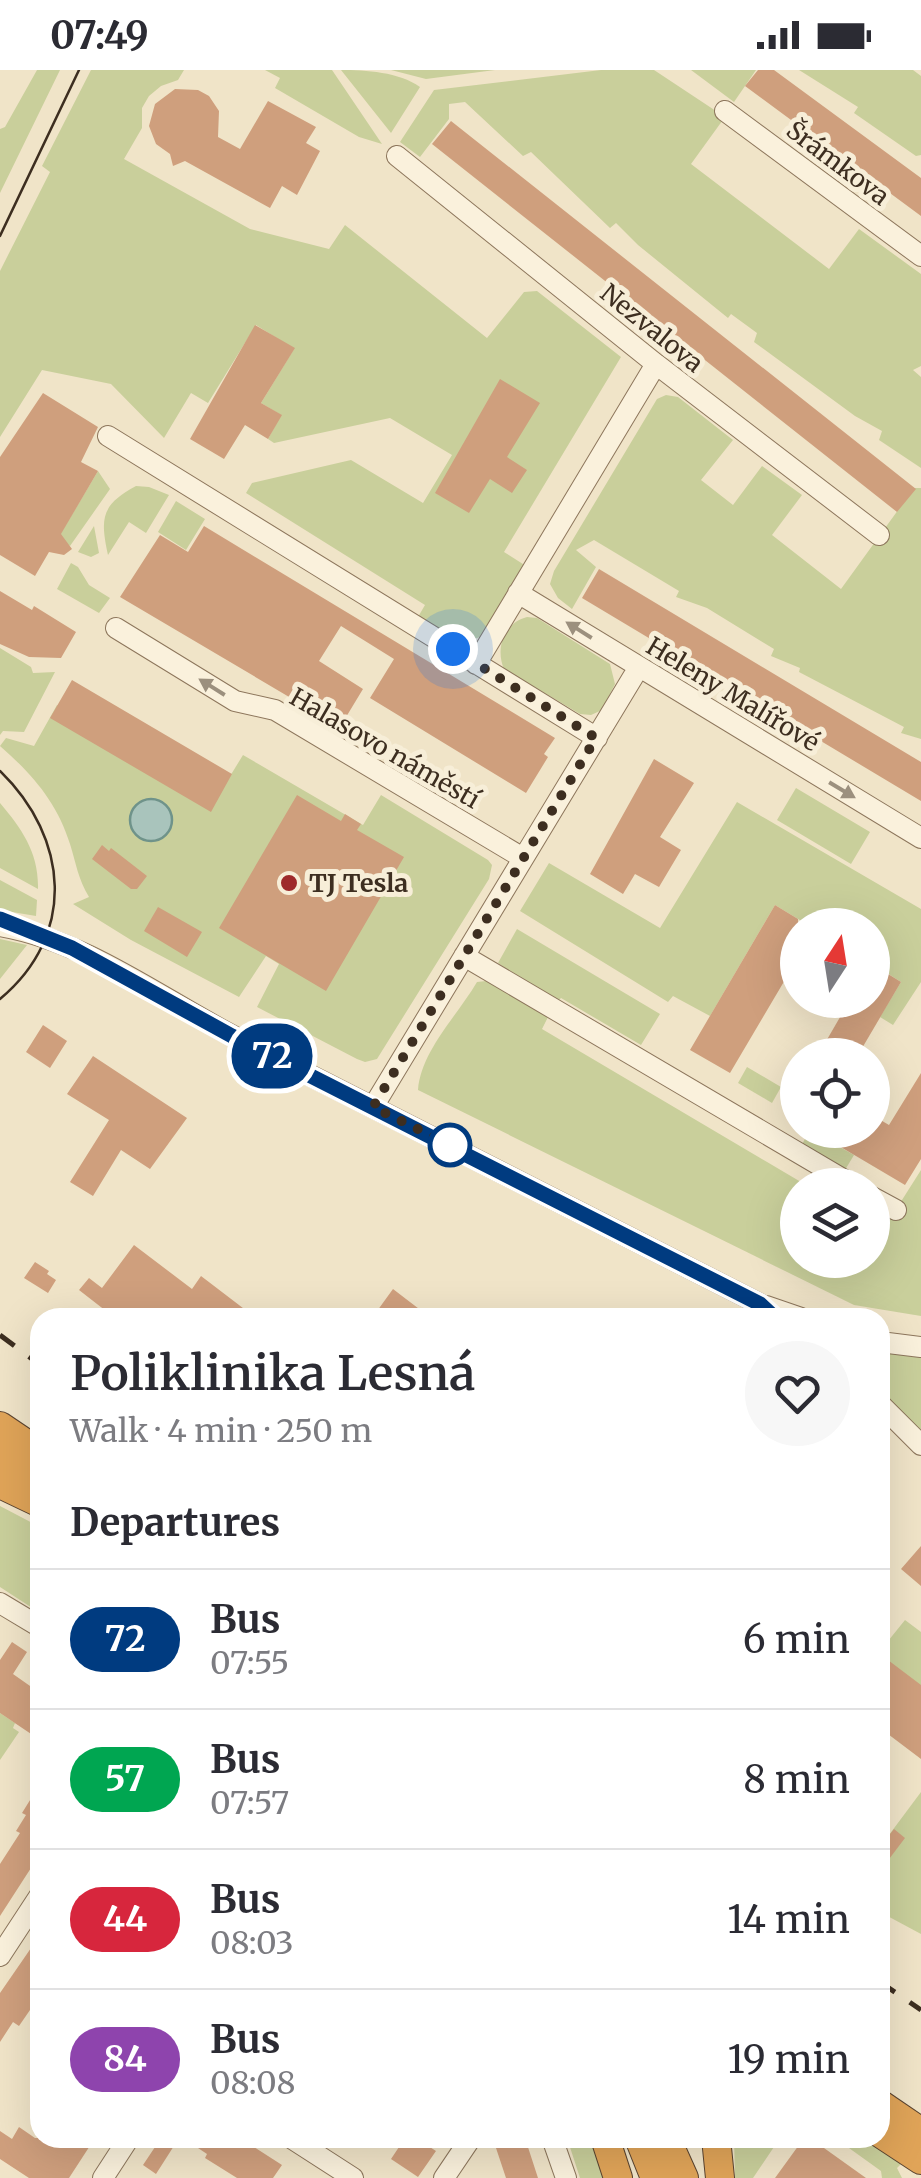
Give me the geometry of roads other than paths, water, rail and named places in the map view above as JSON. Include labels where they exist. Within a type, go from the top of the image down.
[{"type":"highway","points":[[0,1426],[30,1447]]},
{"type":"highway","points":[[0,1454],[30,1469]]},
{"type":"highway","points":[[0,1484],[30,1498]]},
{"type":"highway","points":[[890,2111],[921,2132]]},
{"type":"highway","points":[[890,2140],[921,2160]]},
{"type":"highway","points":[[608,2148],[618,2178]]},
{"type":"highway","points":[[643,2148],[656,2178]]},
{"type":"highway","points":[[670,2148],[684,2178]]},
{"type":"highway","points":[[717,2148],[720,2178]]},
{"type":"street","name":"Šrámkova","points":[[725,111],[921,256]]},
{"type":"street","name":"Nezvalova","points":[[397,156],[656,364],[879,535]]},
{"type":"street","points":[[476,664],[656,364]]},
{"type":"street","points":[[108,436],[596,738]]},
{"type":"street","name":"Heleny Malířové","points":[[518,593],[921,838]]},
{"type":"street","name":"Halasovo náměstí","points":[[116,628],[235,701],[275,710],[524,858]]},
{"type":"street","points":[[373,1107],[639,667]]},
{"type":"street","points":[[0,922],[27,930],[114,970],[232,1036],[761,1308]]},
{"type":"street","points":[[464,956],[823,1168]]},
{"type":"street","points":[[890,1206],[896,1210]]},
{"type":"street","points":[[890,1343],[921,1347]]},
{"type":"street","points":[[890,1414],[921,1445]]},
{"type":"street","points":[[0,1603],[30,1621]]},
{"type":"street","points":[[0,1956],[30,1910]]},
{"type":"street","points":[[103,2178],[123,2148]]},
{"type":"street","points":[[312,2148],[353,2178]]},
{"type":"street","points":[[444,2178],[464,2148]]},
{"type":"street","points":[[556,2148],[566,2178]]},
{"type":"water","points":[[151,799],[166,805],[172,820],[166,835],[151,841],[136,835],[130,820],[136,805]]},
{"type":"tram line","points":[[0,236],[79,70]]},
{"type":"tram line","points":[[0,771],[23,797],[40,826],[51,856],[55,886],[52,916],[42,946],[25,974],[0,999]]},
{"type":"railway","points":[[0,1335],[30,1358]]},
{"type":"railway","points":[[890,1989],[921,2010]]},
{"type":"place","name":"TJ Tesla","points":[[289,883]]}]
